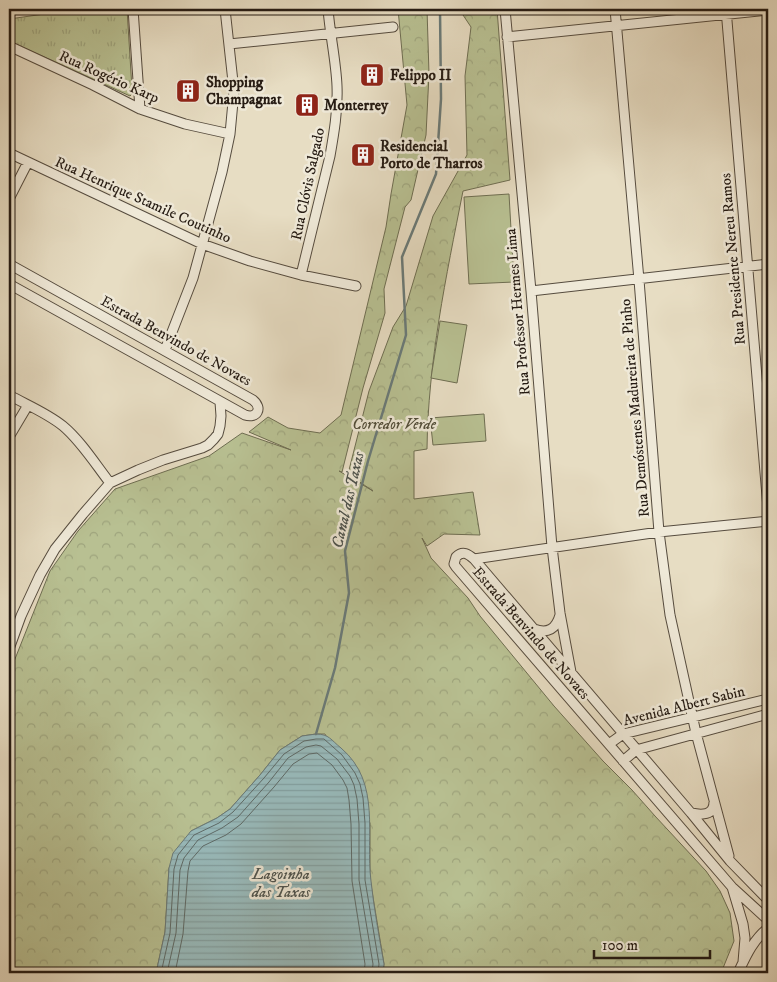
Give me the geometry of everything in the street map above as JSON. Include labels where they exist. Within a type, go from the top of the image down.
[{"type":"street","points":[[132,9],[140,109]]},
{"type":"street","points":[[165,350],[193,278],[222,172],[230,134],[234,91],[225,9]]},
{"type":"street","name":"Rua Clóvis Salgado","points":[[301,275],[334,137],[337,84],[328,9]]},
{"type":"street","name":"Rua Professor Hermes Lima","points":[[505,9],[552,548],[560,613],[572,674]]},
{"type":"street","name":"Rua Demóstenes Madureira de Pinho","points":[[614,9],[639,280],[659,532],[670,615],[692,718],[730,861]]},
{"type":"street","points":[[507,37],[726,12],[768,10]]},
{"type":"street","name":"Rua Presidente Nereu Ramos","points":[[726,12],[768,508]]},
{"type":"street","points":[[229,44],[393,27]]},
{"type":"street","name":"Rua Rogério Karp","points":[[9,46],[140,109],[185,124],[230,134]]},
{"type":"street","name":"Rua Henrique Stamile Coutinho","points":[[9,153],[202,244],[250,261],[301,275],[356,286]]},
{"type":"street","points":[[9,199],[28,162]]},
{"type":"street","name":"Estrada Benvindo de Novaes","points":[[9,264],[253,400],[258,406],[256,414],[249,416],[220,402],[9,284]]},
{"type":"street","points":[[531,292],[768,264]]},
{"type":"street","points":[[9,395],[50,417],[63,427],[74,437],[110,483]]},
{"type":"street","points":[[9,649],[21,616],[40,575],[55,549],[110,483],[163,460],[208,445],[218,434],[221,416],[220,402]]},
{"type":"street","points":[[9,437],[28,405]]},
{"type":"street","points":[[474,559],[659,532],[768,522]]},
{"type":"street","name":"Estrada Benvindo de Novaes","points":[[767,897],[730,861],[474,559],[468,554],[462,553],[456,557],[454,564],[623,761],[732,886],[768,920]]},
{"type":"street","points":[[534,629],[551,630],[556,626],[560,613]]},
{"type":"street","name":"Avenida Albert Sabin","points":[[609,744],[623,734],[768,699]]},
{"type":"street","name":"Avenida Albert Sabin","points":[[623,761],[636,750],[768,714]]},
{"type":"street","points":[[691,813],[700,815],[710,812],[714,806],[714,799]]},
{"type":"street","points":[[732,886],[743,924],[743,962]]},
{"type":"street","points":[[738,973],[758,937],[768,928]]},
{"type":"green space","points":[[80,9],[127,9],[132,89],[130,96],[9,41],[9,19]]},
{"type":"green space","name":"Corredor Verde","points":[[398,9],[427,9],[429,74],[426,135],[411,200],[405,207],[384,289],[385,313],[363,388],[342,472],[339,471],[373,491],[348,474],[369,391],[393,327],[406,306],[433,216],[467,155],[465,76],[471,27],[463,15],[463,9],[497,9],[510,180],[463,191],[444,287],[434,352],[427,449],[414,451],[414,499],[473,492],[480,535],[444,534],[427,546],[422,538],[431,558],[468,598],[480,616],[554,706],[706,871],[720,891],[730,913],[734,941],[721,973],[383,973],[384,964],[370,879],[370,823],[325,734],[316,734],[302,736],[280,750],[230,809],[191,831],[169,868],[165,932],[156,973],[9,973],[9,674],[50,571],[78,531],[115,489],[209,456],[242,433],[291,450],[249,432],[268,417],[288,428],[320,433],[341,415],[386,227],[407,105]]},
{"type":"green space","points":[[509,194],[514,282],[469,284],[464,197]]},
{"type":"green space","points":[[440,321],[467,325],[457,383],[431,378]]},
{"type":"green space","points":[[484,414],[486,441],[433,445],[430,418]]},
{"type":"water","name":"Lagoinha das Taxas","points":[[316,734],[330,738],[354,762],[362,777],[367,793],[371,881],[384,964],[383,973],[156,973],[165,932],[169,868],[173,853],[191,831],[230,809],[280,750],[302,736]]},
{"type":"waterway","name":"Canal das Taxas","points":[[316,734],[335,668],[349,593],[345,551],[368,461],[406,335],[402,257],[436,174],[441,99],[440,9]]},
{"type":"place","name":"Felippo II","points":[[372,75]]},
{"type":"place","name":"Shopping Champagnat","points":[[188,91]]},
{"type":"place","name":"Monterrey","points":[[307,105]]},
{"type":"place","name":"Residencial Porto de Tharros","points":[[363,155]]}]
